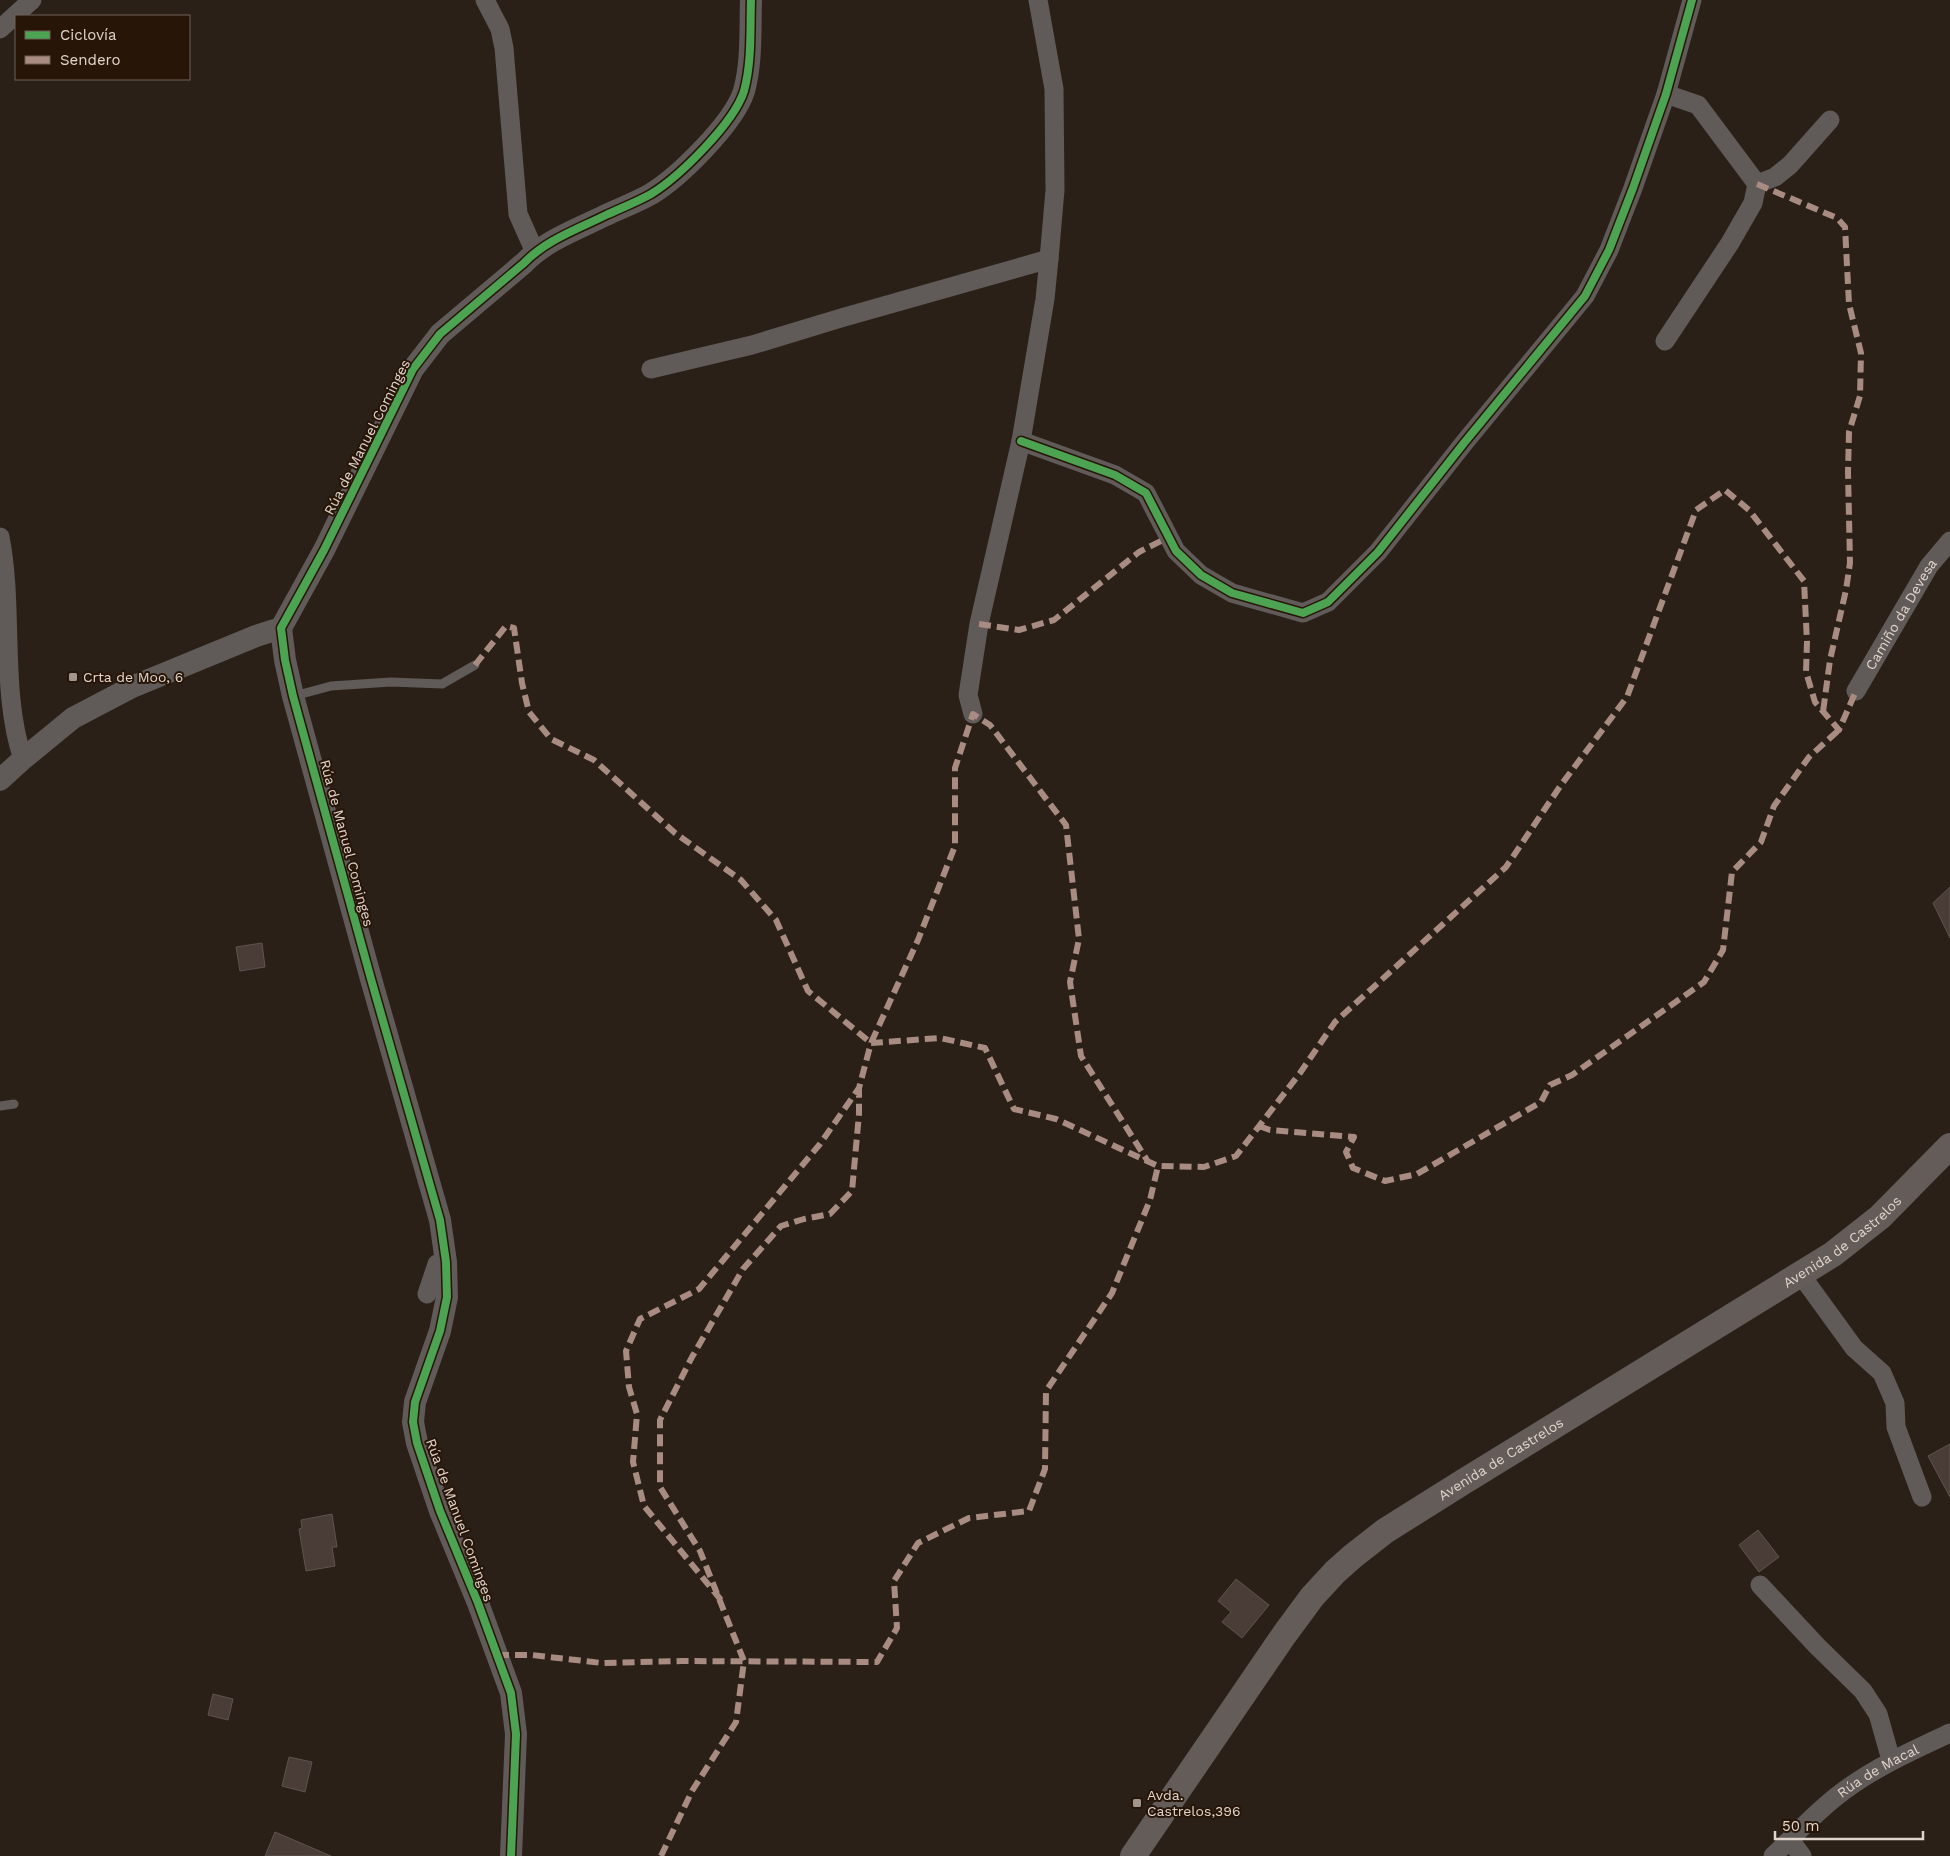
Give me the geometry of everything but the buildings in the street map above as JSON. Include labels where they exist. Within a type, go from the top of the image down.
[{"type":"main road","name":"Avenida de Castrelos","points":[[1133,1856],[1284,1635],[1312,1597],[1353,1556],[1386,1531],[1463,1482],[1801,1275],[1862,1232],[1950,1146]]},
{"type":"street","points":[[15,15],[32,0]]},
{"type":"street","points":[[485,0],[500,29],[504,48],[518,214],[535,252]]},
{"type":"street","name":"Rúa de Manuel Cominges","points":[[511,1856],[516,1734],[511,1693],[478,1603],[440,1510],[417,1443],[413,1422],[415,1402],[440,1331],[448,1298],[446,1262],[440,1220],[293,696],[285,660],[281,628],[324,550],[413,369],[440,334],[535,252],[552,241],[650,194],[667,183],[720,132],[733,114],[744,92],[749,66],[751,0]]},
{"type":"street","points":[[973,714],[968,695],[979,624],[1021,441],[1045,299],[1049,259],[1055,190],[1054,89],[1038,0]]},
{"type":"street","points":[[1021,441],[1115,475],[1146,493],[1176,551],[1201,575],[1232,593],[1302,613],[1328,602],[1378,552],[1464,443],[1585,296],[1609,250],[1666,94],[1692,0]]},
{"type":"street","points":[[0,29],[15,15]]},
{"type":"street","points":[[1665,341],[1749,211],[1753,203],[1757,184],[1698,104],[1666,94]]},
{"type":"street","points":[[1757,184],[1775,177],[1790,165],[1830,120]]},
{"type":"street","points":[[651,369],[752,345],[1049,259]]},
{"type":"street","name":"Camiño da Devesa","points":[[1856,691],[1929,566],[1950,541]]},
{"type":"street","points":[[0,542],[4,565],[3,673],[11,732],[22,758]]},
{"type":"street","points":[[0,780],[22,758],[74,718],[132,687],[256,636],[281,628]]},
{"type":"street","points":[[427,1294],[437,1264],[446,1262]]},
{"type":"street","points":[[1801,1275],[1854,1348],[1882,1373],[1895,1403],[1896,1427],[1922,1497]]},
{"type":"street","points":[[1760,1585],[1817,1646],[1863,1691],[1878,1714],[1891,1760]]},
{"type":"street","name":"Rúa de Macal","points":[[1773,1856],[1837,1796],[1891,1760],[1950,1733]]},
{"type":"street","points":[[1790,1840],[1802,1856]]},
{"type":"lane","points":[[293,696],[331,686],[390,682],[442,684],[475,665]]},
{"type":"lane","points":[[0,1106],[14,1104]]},
{"type":"marked path","points":[[1757,184],[1837,218],[1845,227],[1849,304],[1861,353],[1860,396],[1849,432],[1850,563],[1846,590],[1830,660],[1823,712]]},
{"type":"marked path","points":[[721,1600],[644,1506],[633,1462],[637,1414],[629,1387],[626,1351],[640,1319],[699,1289],[820,1144],[859,1088],[871,1043],[940,1038],[985,1048],[1014,1109],[1056,1119],[1158,1166],[1204,1167],[1236,1156],[1300,1073],[1335,1022],[1506,867],[1561,785],[1627,697],[1696,510],[1725,490],[1749,510],[1804,581],[1807,642],[1806,672],[1815,702],[1839,730],[1856,691]]},
{"type":"marked path","points":[[979,624],[1019,630],[1054,620],[1139,552],[1169,537]]},
{"type":"marked path","points":[[475,665],[506,626],[514,628],[522,683],[529,712],[551,739],[594,760],[675,833],[741,880],[776,920],[808,991],[871,1043],[918,940],[955,846],[955,768],[973,714],[990,725],[1066,825],[1079,939],[1070,982],[1081,1056],[1147,1160]]},
{"type":"marked path","points":[[1259,1126],[1270,1130],[1354,1137],[1346,1152],[1353,1168],[1385,1181],[1417,1174],[1541,1102],[1550,1085],[1572,1075],[1704,982],[1723,950],[1732,872],[1761,842],[1774,806],[1809,757],[1839,730]]},
{"type":"marked path","points":[[661,1856],[692,1791],[736,1722],[744,1661],[700,1551],[660,1487],[660,1420],[692,1357],[743,1269],[781,1226],[830,1214],[852,1191],[859,1114],[859,1088]]},
{"type":"marked path","points":[[497,1655],[532,1655],[602,1663],[682,1661],[877,1662],[897,1628],[894,1581],[918,1543],[969,1518],[1029,1511],[1045,1469],[1046,1391],[1112,1293],[1150,1200],[1158,1166]]},
{"type":"cycle path","points":[[511,1856],[516,1734],[511,1693],[478,1603],[440,1511],[417,1443],[413,1422],[415,1402],[440,1331],[447,1297],[446,1262],[440,1220],[293,696],[285,660],[281,628],[324,550],[413,369],[440,334],[552,241],[646,197],[663,186],[718,133],[738,104],[747,80],[751,0]]},
{"type":"cycle path","points":[[1021,441],[1115,475],[1146,493],[1176,551],[1201,575],[1232,593],[1303,613],[1328,602],[1378,552],[1464,443],[1585,296],[1609,250],[1633,188],[1666,94],[1692,0]]},
{"type":"place","name":"Crta de Moo, 6","points":[[73,677]]},
{"type":"place","name":"Avda. Castrelos,396","points":[[1137,1803]]}]
